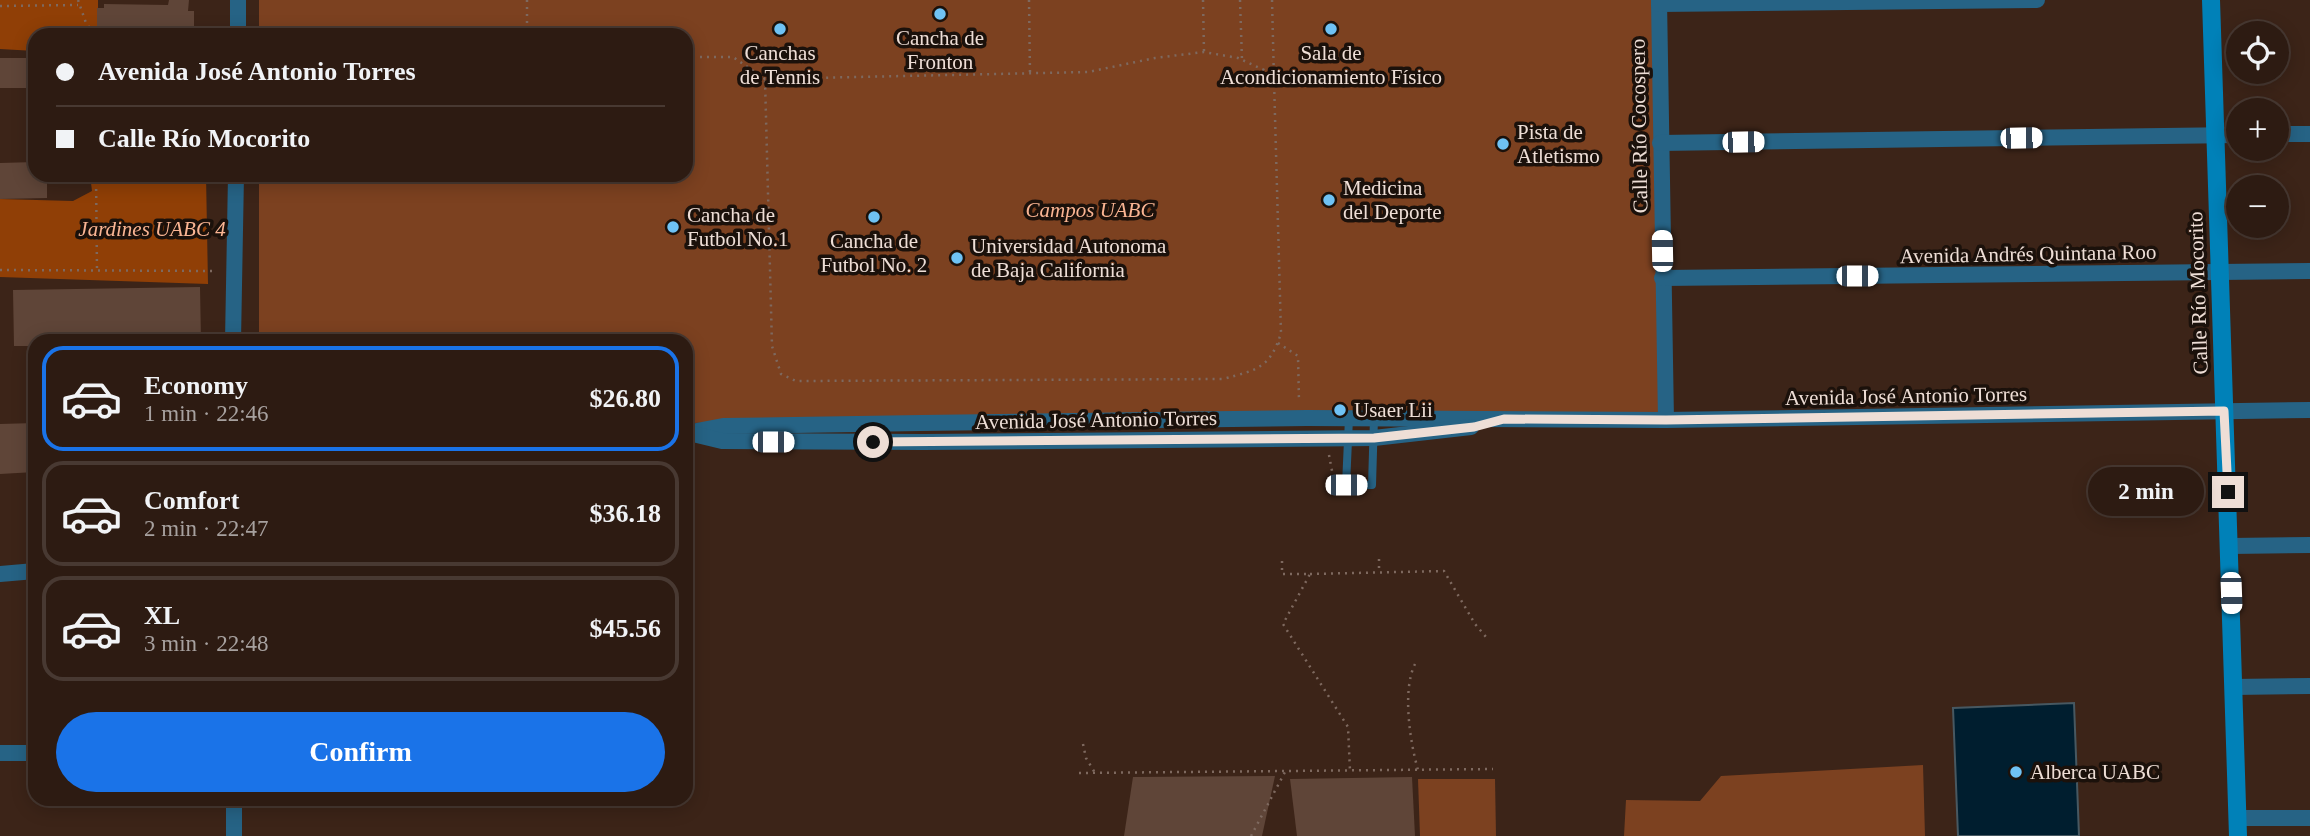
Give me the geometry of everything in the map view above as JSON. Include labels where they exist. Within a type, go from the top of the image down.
[{"type":"street","points":[[238,0],[238,28]]},
{"type":"street","points":[[1659,2],[2037,0]]},
{"type":"street","name":"Calle Río Mocorito","points":[[2211,0],[2238,827]]},
{"type":"street","name":"Calle Río Cocospero","points":[[1659,2],[1666,420]]},
{"type":"street","points":[[2289,134],[2310,134]]},
{"type":"street","points":[[1660,143],[2226,135]]},
{"type":"street","points":[[233,334],[236,182]]},
{"type":"street","name":"Avenida Andrés Quintana Roo","points":[[1662,278],[2310,271]]},
{"type":"street","name":"Avenida José Antonio Torres","points":[[693,432],[723,426],[921,423],[1349,418],[1666,420],[2310,410]]},
{"type":"street","name":"Avenida José Antonio Torres","points":[[693,435],[722,442],[1374,438],[1474,427],[1504,419]]},
{"type":"street","points":[[1115,421],[1116,441]]},
{"type":"street","points":[[921,423],[924,442]]},
{"type":"street","points":[[2230,546],[2310,545]]},
{"type":"street","points":[[0,574],[28,572]]},
{"type":"street","points":[[2233,687],[2310,686]]},
{"type":"street","points":[[0,753],[28,753]]},
{"type":"street","points":[[234,806],[234,836]]},
{"type":"street","points":[[2238,827],[2310,818]]},
{"type":"lane","points":[[1349,418],[1346,485],[1372,485],[1374,418]]},
{"type":"path","points":[[78,0],[90,28]]},
{"type":"path","points":[[527,0],[527,28]]},
{"type":"path","points":[[1029,0],[1030,74]]},
{"type":"path","points":[[1203,0],[1204,52]]},
{"type":"path","points":[[1240,0],[1242,60]]},
{"type":"path","points":[[765,79],[772,346],[780,374],[796,381],[1223,379],[1258,369],[1275,351],[1281,333],[1272,0]]},
{"type":"path","points":[[0,6],[78,5]]},
{"type":"path","points":[[693,57],[733,57],[765,79],[1088,72],[1155,58],[1204,52],[1242,60],[1264,70],[1274,79]]},
{"type":"path","points":[[96,182],[97,271]]},
{"type":"path","points":[[0,270],[234,271]]},
{"type":"path","points":[[1278,343],[1298,356],[1299,401]]},
{"type":"path","points":[[1378,558],[1379,573]]},
{"type":"path","points":[[1282,561],[1282,574],[1444,571],[1475,624],[1486,637]]},
{"type":"path","points":[[1310,574],[1283,624],[1348,727],[1350,771]]},
{"type":"path","points":[[1415,664],[1409,677],[1411,746],[1418,770]]},
{"type":"path","points":[[1083,744],[1086,758],[1095,773]]},
{"type":"path","points":[[1079,773],[1493,769]]},
{"type":"path","points":[[1251,836],[1285,772]]},
{"type":"green space","points":[[0,0],[98,0],[98,28],[28,28],[28,51],[0,49]]},
{"type":"green space","name":"Campos UABC","points":[[259,0],[1654,0],[1664,419],[693,423],[693,334],[259,334],[259,182],[693,182],[693,28],[259,28]]},
{"type":"green space","name":"Jardines UABC 4","points":[[91,182],[206,182],[208,284],[0,277],[0,199],[73,201],[92,191]]},
{"type":"green space","points":[[1923,765],[1925,836],[1624,836],[1626,800],[1700,801],[1721,776]]},
{"type":"green space","points":[[1418,779],[1495,779],[1496,836],[1420,836]]},
{"type":"water","name":"Alberca UABC","points":[[2074,703],[2079,836],[1958,836],[1953,708]]},
{"type":"building","points":[[169,0],[189,0],[188,11],[194,11],[194,28],[97,28],[97,8],[104,8],[104,4],[168,5]]},
{"type":"building","points":[[0,58],[28,58],[28,88],[0,88]]},
{"type":"building","points":[[28,162],[28,182],[47,182],[47,198],[0,199],[0,163]]},
{"type":"building","points":[[200,287],[201,334],[28,334],[28,346],[14,346],[13,290]]},
{"type":"building","points":[[28,423],[28,472],[0,474],[0,424]]},
{"type":"building","points":[[1275,776],[1262,836],[1124,836],[1133,777]]},
{"type":"building","points":[[1412,777],[1415,836],[1297,836],[1290,779]]},
{"type":"place","name":"Cancha de Fronton","points":[[940,14]]},
{"type":"place","name":"Canchas de Tennis","points":[[780,29]]},
{"type":"place","name":"Sala de Acondicionamiento Físico","points":[[1331,29]]},
{"type":"place","name":"Pista de Atletismo","points":[[1503,144]]},
{"type":"place","name":"Medicina del Deporte","points":[[1329,200]]},
{"type":"place","name":"Cancha de Futbol No. 2","points":[[874,217]]},
{"type":"place","name":"Cancha de Futbol No.1","points":[[673,227]]},
{"type":"place","name":"Universidad Autonoma de Baja California","points":[[957,258]]},
{"type":"place","name":"Usaer Lii","points":[[1340,410]]},
{"type":"place","name":"Alberca UABC","points":[[2016,772]]},
{"type":"route","points":[[873,442],[1374,438],[1474,427],[1504,419],[1666,420],[2224,411],[2228,492]]}]
